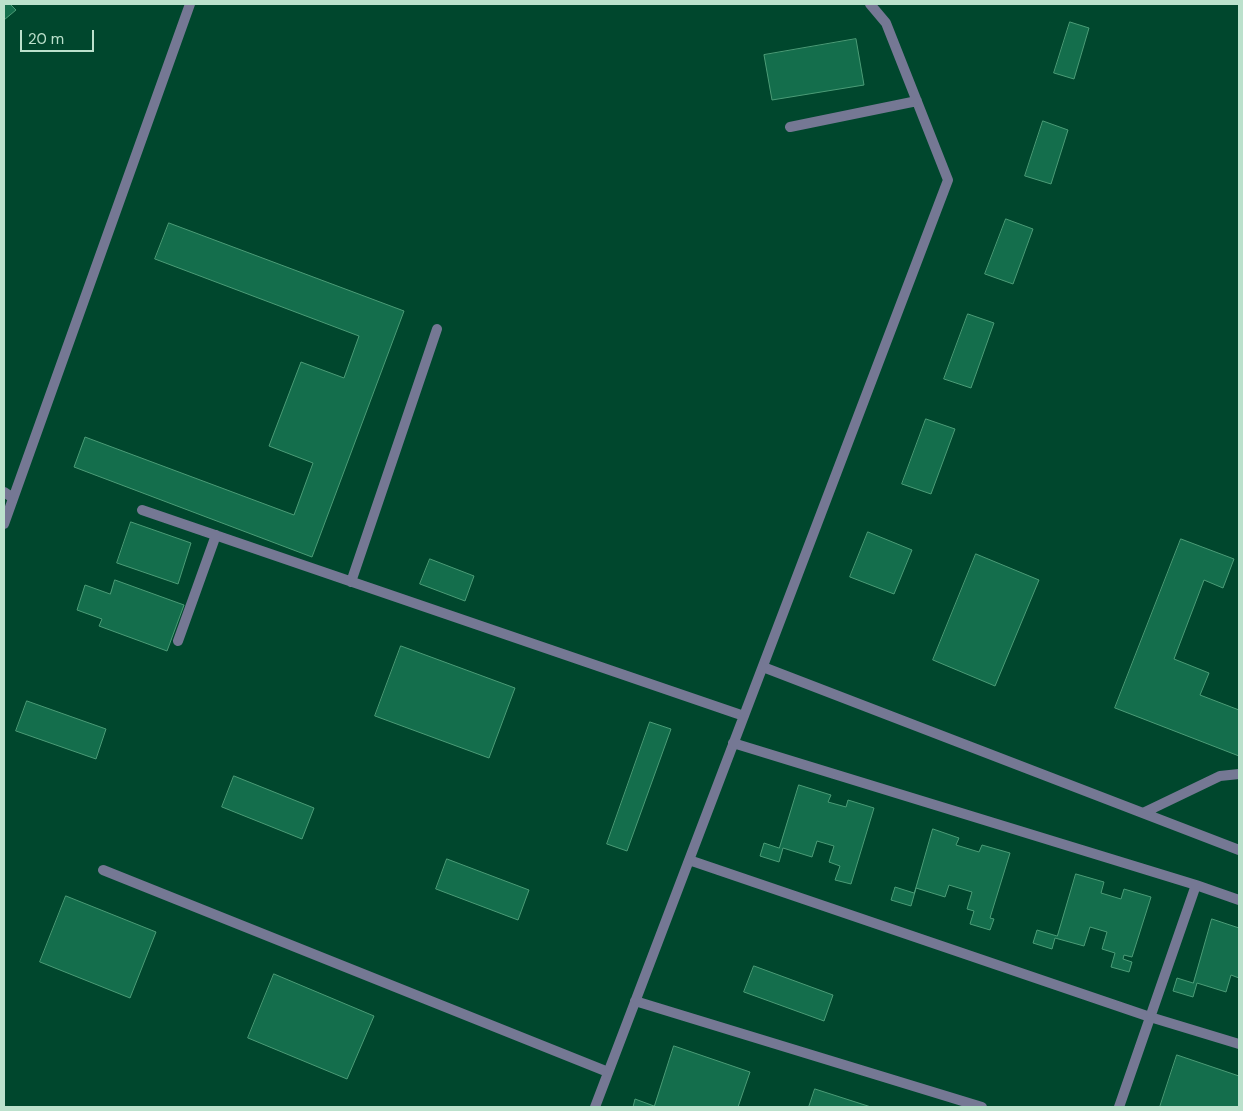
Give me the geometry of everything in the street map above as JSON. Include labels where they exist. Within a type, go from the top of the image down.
[{"type":"lane","points":[[4,524],[190,4]]},
{"type":"lane","points":[[595,1107],[948,180],[886,23],[870,4]]},
{"type":"lane","points":[[790,127],[917,101]]},
{"type":"lane","points":[[351,582],[438,329]]},
{"type":"lane","points":[[4,492],[14,498]]},
{"type":"lane","points":[[142,510],[744,716]]},
{"type":"lane","points":[[178,641],[216,535]]},
{"type":"lane","points":[[763,668],[1239,850]]},
{"type":"lane","points":[[734,743],[1196,885],[1239,900]]},
{"type":"lane","points":[[1143,813],[1220,776],[1239,774]]},
{"type":"lane","points":[[689,860],[1150,1016],[1239,1044]]},
{"type":"lane","points":[[103,870],[608,1072]]},
{"type":"lane","points":[[1119,1107],[1196,885]]},
{"type":"lane","points":[[636,1001],[982,1107]]},
{"type":"building","points":[[4,4],[10,4],[16,10],[4,20]]},
{"type":"building","points":[[1070,22],[1089,28],[1074,79],[1054,73]]},
{"type":"building","points":[[856,39],[864,85],[772,100],[764,55]]},
{"type":"building","points":[[1043,121],[1068,130],[1051,184],[1025,176]]},
{"type":"building","points":[[1006,219],[1033,229],[1013,284],[985,274]]},
{"type":"building","points":[[169,223],[404,311],[312,557],[74,467],[85,437],[294,515],[313,463],[269,446],[301,362],[344,378],[359,336],[155,259]]},
{"type":"building","points":[[968,314],[994,323],[971,388],[944,379]]},
{"type":"building","points":[[926,419],[955,429],[931,494],[902,484]]},
{"type":"building","points":[[131,522],[191,543],[178,584],[117,563]]},
{"type":"building","points":[[868,532],[912,550],[894,594],[850,577]]},
{"type":"building","points":[[1181,539],[1234,559],[1223,588],[1204,580],[1174,659],[1209,673],[1200,695],[1239,710],[1239,756],[1115,708]]},
{"type":"building","points":[[976,554],[1039,580],[995,686],[933,660]]},
{"type":"building","points":[[430,559],[474,576],[465,601],[420,584]]},
{"type":"building","points":[[115,580],[184,605],[167,651],[99,626],[102,619],[77,610],[85,585],[110,594]]},
{"type":"building","points":[[401,646],[515,688],[489,758],[375,716]]},
{"type":"building","points":[[27,701],[106,729],[96,759],[16,731]]},
{"type":"building","points":[[650,722],[671,729],[627,851],[607,844]]},
{"type":"building","points":[[234,776],[314,808],[302,839],[222,807]]},
{"type":"building","points":[[799,785],[831,795],[828,802],[846,807],[848,800],[874,808],[851,884],[835,880],[840,866],[829,862],[834,846],[817,841],[812,857],[783,848],[779,862],[760,856],[764,843],[779,848]]},
{"type":"building","points":[[933,829],[959,838],[956,845],[979,852],[982,845],[1010,853],[990,918],[994,919],[990,930],[970,924],[974,911],[967,909],[972,892],[949,885],[945,897],[916,888],[911,906],[891,900],[895,887],[914,893]]},
{"type":"building","points":[[447,859],[529,890],[518,920],[436,889]]},
{"type":"building","points":[[1076,874],[1104,882],[1101,893],[1121,899],[1124,889],[1151,897],[1132,957],[1124,955],[1123,959],[1132,962],[1129,972],[1111,967],[1115,953],[1102,949],[1107,932],[1090,927],[1084,946],[1055,938],[1052,949],[1033,943],[1037,930],[1057,936]]},
{"type":"building","points":[[66,896],[156,932],[130,998],[40,962]]},
{"type":"building","points":[[1212,919],[1239,928],[1239,978],[1231,975],[1226,992],[1197,983],[1193,997],[1173,991],[1177,978],[1193,983]]},
{"type":"building","points":[[754,966],[833,995],[824,1021],[744,992]]},
{"type":"building","points":[[274,974],[374,1016],[347,1079],[248,1038]]},
{"type":"building","points":[[674,1046],[750,1072],[738,1107],[633,1107],[635,1099],[654,1106]]},
{"type":"building","points":[[1177,1055],[1239,1076],[1239,1107],[1160,1107]]},
{"type":"building","points":[[815,1089],[871,1107],[809,1107]]}]
